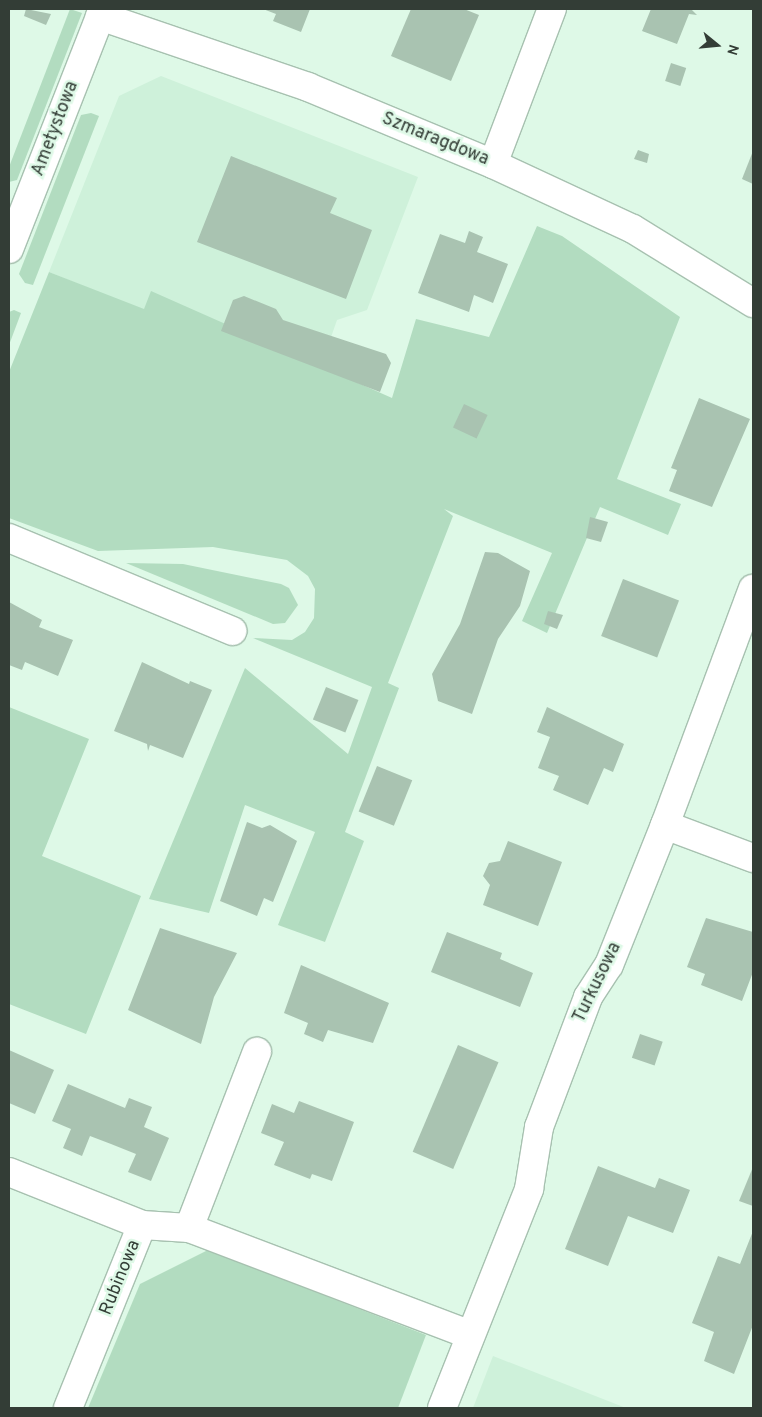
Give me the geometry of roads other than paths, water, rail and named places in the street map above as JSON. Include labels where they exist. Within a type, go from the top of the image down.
[{"type":"street","points":[[493,164],[552,9]]},
{"type":"street","name":"Szmaragdowa","points":[[102,12],[308,87],[493,164],[633,229],[753,303]]},
{"type":"street","name":"Ametystowa","points":[[9,249],[102,12]]},
{"type":"street","points":[[9,538],[232,630]]},
{"type":"street","name":"Turkusowa","points":[[442,1408],[529,1190],[539,1127],[581,1016],[609,965],[666,825],[753,589]]},
{"type":"street","points":[[666,825],[753,858]]},
{"type":"street","points":[[189,1228],[257,1052]]},
{"type":"street","name":"Rubinowa","points":[[9,1172],[142,1225],[68,1408]]},
{"type":"street","points":[[142,1225],[189,1228],[470,1335]]}]
